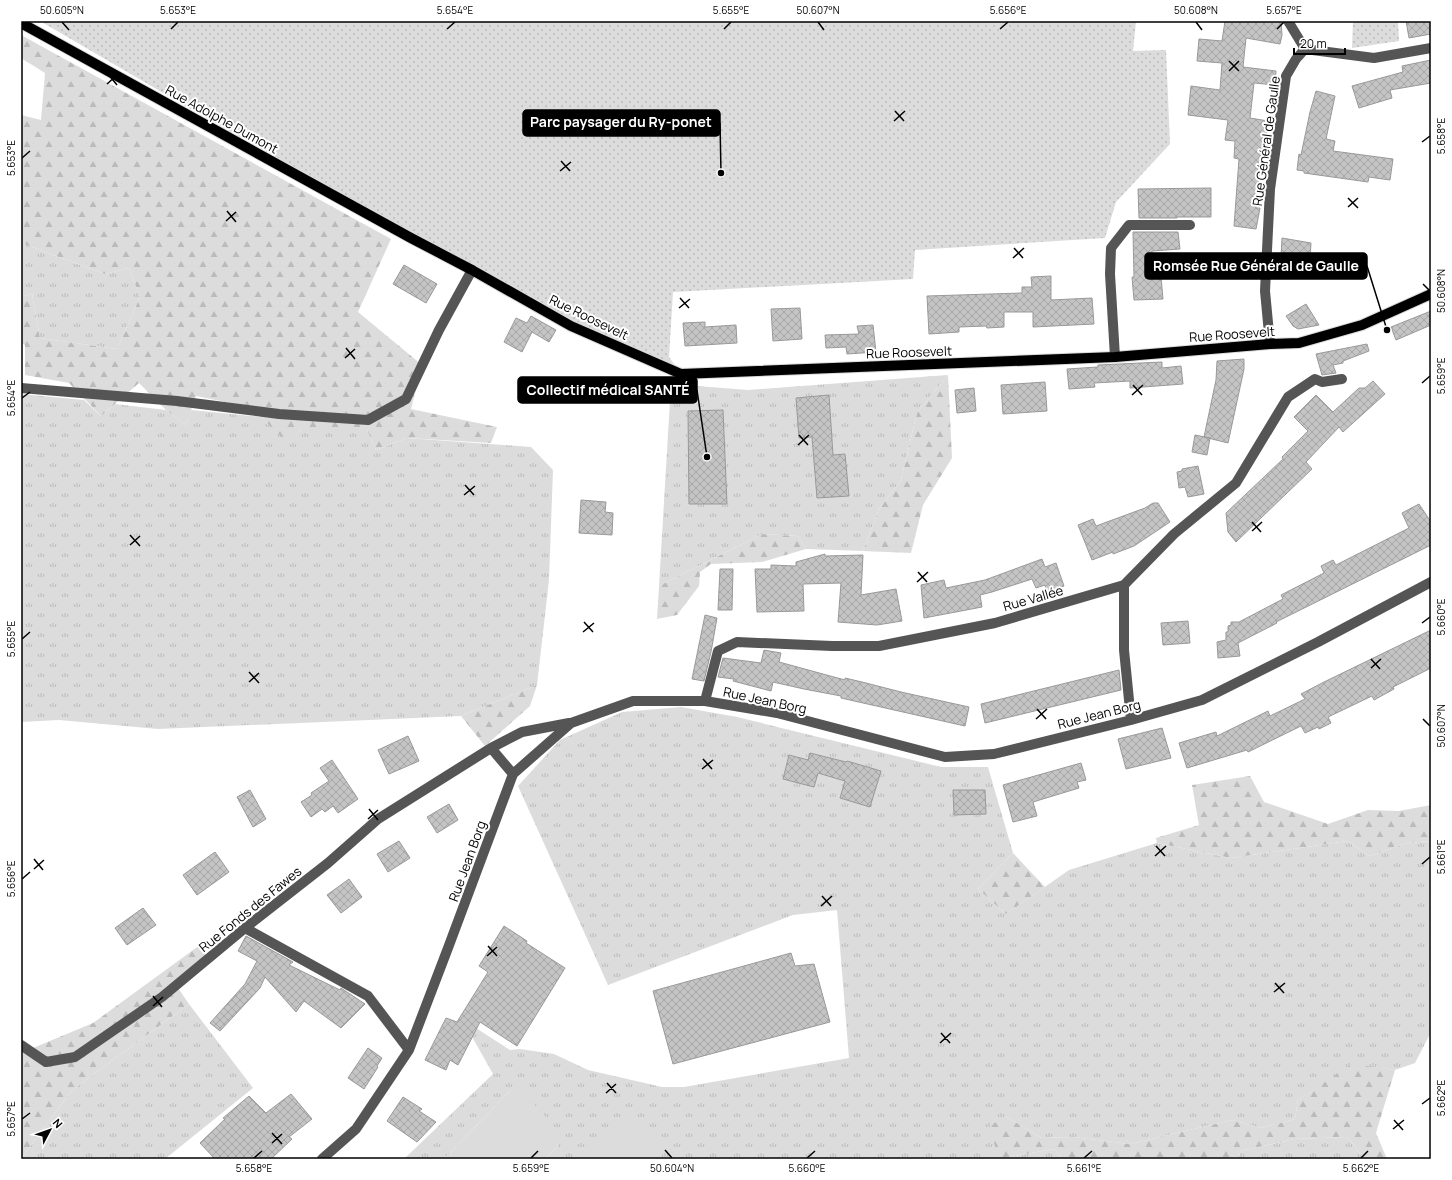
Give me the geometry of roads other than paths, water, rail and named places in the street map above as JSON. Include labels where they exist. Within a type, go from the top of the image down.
[{"type":"main road","name":"Rue Adolphe Dumont","points":[[21,23],[411,238]]},
{"type":"main road","name":"Rue Roosevelt","points":[[411,238],[472,270],[571,326],[681,374],[1115,357],[1270,344],[1299,343],[1362,324],[1431,294]]},
{"type":"street","points":[[1288,21],[1305,49],[1374,58],[1431,48]]},
{"type":"street","name":"Rue Général de Gaulle","points":[[1270,344],[1265,291],[1270,189],[1286,76],[1296,59],[1305,49]]},
{"type":"street","points":[[1115,357],[1110,274],[1111,248],[1129,225],[1190,225]]},
{"type":"street","points":[[21,388],[178,401],[279,414],[368,420],[406,399],[438,330],[472,270]]},
{"type":"street","name":"Rue Vallée","points":[[705,701],[718,651],[737,642],[832,646],[879,646],[995,623],[1124,585],[1174,534],[1236,483],[1288,397],[1315,379],[1322,382],[1342,379]]},
{"type":"street","name":"Rue Jean Borg","points":[[322,1159],[356,1129],[409,1050],[513,774],[571,722],[633,701],[705,701],[777,713],[945,757],[994,754],[1131,720],[1202,700],[1318,642],[1431,582]]},
{"type":"street","points":[[1124,585],[1124,650],[1131,720]]},
{"type":"street","name":"Rue Fonds des Fawes","points":[[21,1045],[46,1062],[76,1057],[162,997],[245,928],[328,863],[378,819],[491,748],[522,732],[571,722]]},
{"type":"street","points":[[491,748],[513,774]]},
{"type":"street","points":[[245,928],[368,996],[409,1050]]},
{"type":"place","name":"Parc paysager du Ry-ponet","points":[[721,173]]},
{"type":"place","name":"Romsée Rue Général de Gaulle","points":[[1387,330]]},
{"type":"place","name":"Collectif médical SANTÉ","points":[[707,457]]}]
